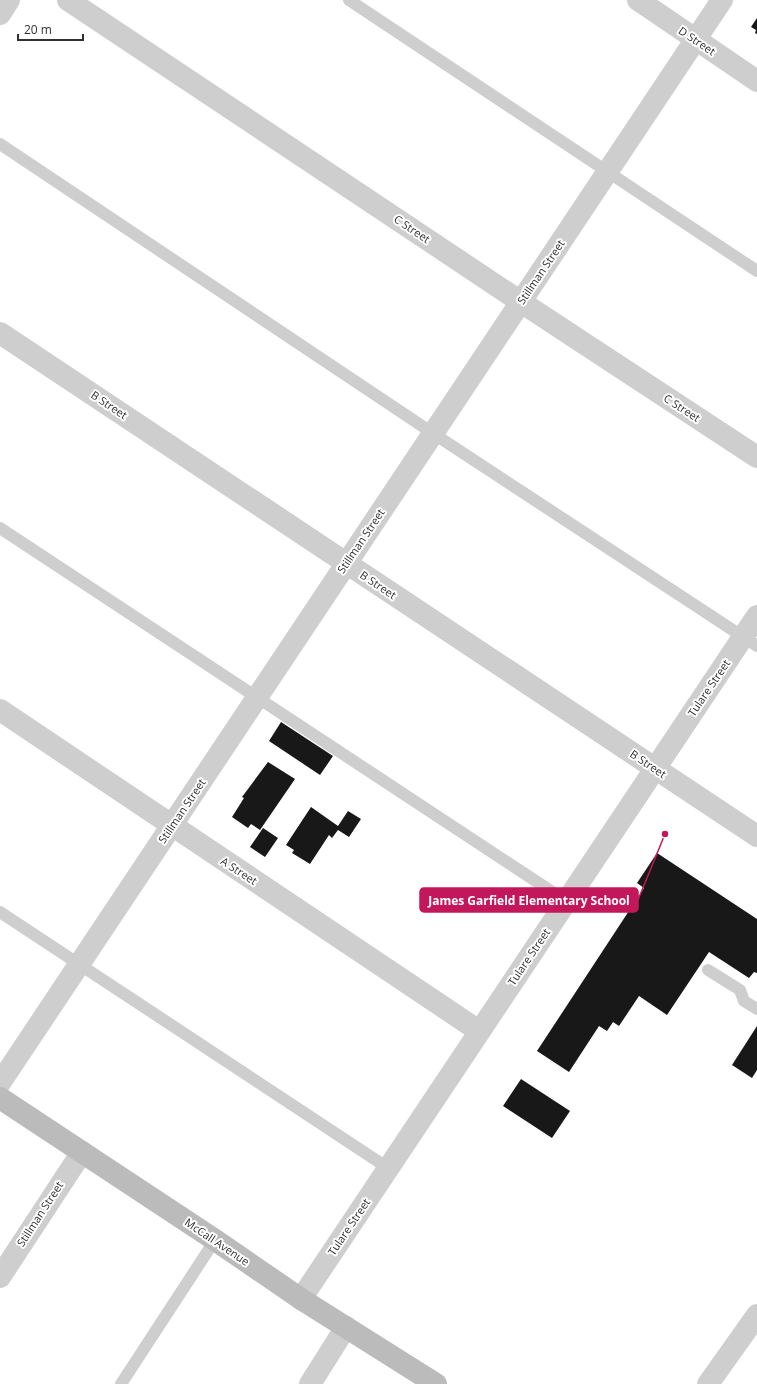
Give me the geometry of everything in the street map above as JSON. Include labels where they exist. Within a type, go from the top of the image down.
[{"type":"main road","name":"McCall Avenue","points":[[0,1098],[301,1298],[436,1384]]},
{"type":"street","points":[[0,14],[9,0]]},
{"type":"street","name":"C Street","points":[[68,0],[521,302],[757,457]]},
{"type":"street","name":"D Street","points":[[638,0],[757,81]]},
{"type":"street","name":"Stillman Street","points":[[0,1083],[722,0]]},
{"type":"street","name":"B Street","points":[[0,333],[757,836]]},
{"type":"street","name":"Tulare Street","points":[[301,1298],[655,769],[750,641],[757,616]]},
{"type":"street","name":"A Street","points":[[0,710],[479,1031]]},
{"type":"street","name":"Stillman Street","points":[[0,1277],[82,1152]]},
{"type":"street","points":[[708,1384],[757,1315]]},
{"type":"street","points":[[310,1384],[346,1327]]},
{"type":"lane","points":[[349,0],[757,271]]},
{"type":"lane","points":[[0,144],[434,434],[750,641]]},
{"type":"lane","points":[[0,528],[566,901]]},
{"type":"lane","points":[[0,912],[80,963],[388,1168]]},
{"type":"lane","points":[[708,970],[740,990],[744,1001],[757,1009]]},
{"type":"lane","points":[[121,1384],[215,1240]]},
{"type":"building","points":[[757,18],[757,34],[755,33],[756,30],[751,27]]},
{"type":"building","points":[[281,722],[333,756],[320,775],[269,741]]},
{"type":"building","points":[[268,762],[295,779],[260,830],[251,824],[248,828],[232,817],[244,798],[242,797]]},
{"type":"building","points":[[311,807],[338,826],[348,811],[361,819],[349,837],[338,830],[332,838],[329,835],[310,864],[292,853],[294,850],[286,845]]},
{"type":"building","points":[[263,828],[278,838],[265,857],[250,847]]},
{"type":"building","points":[[657,853],[757,919],[757,973],[754,972],[749,978],[709,952],[667,1015],[639,996],[619,1026],[613,1022],[607,1031],[599,1026],[569,1072],[537,1051],[644,888],[637,883]]},
{"type":"building","points":[[757,1026],[757,1070],[752,1078],[732,1065]]},
{"type":"building","points":[[521,1079],[570,1111],[552,1138],[503,1106]]},
{"type":"place","name":"James Garfield Elementary School","points":[[665,834]]}]
